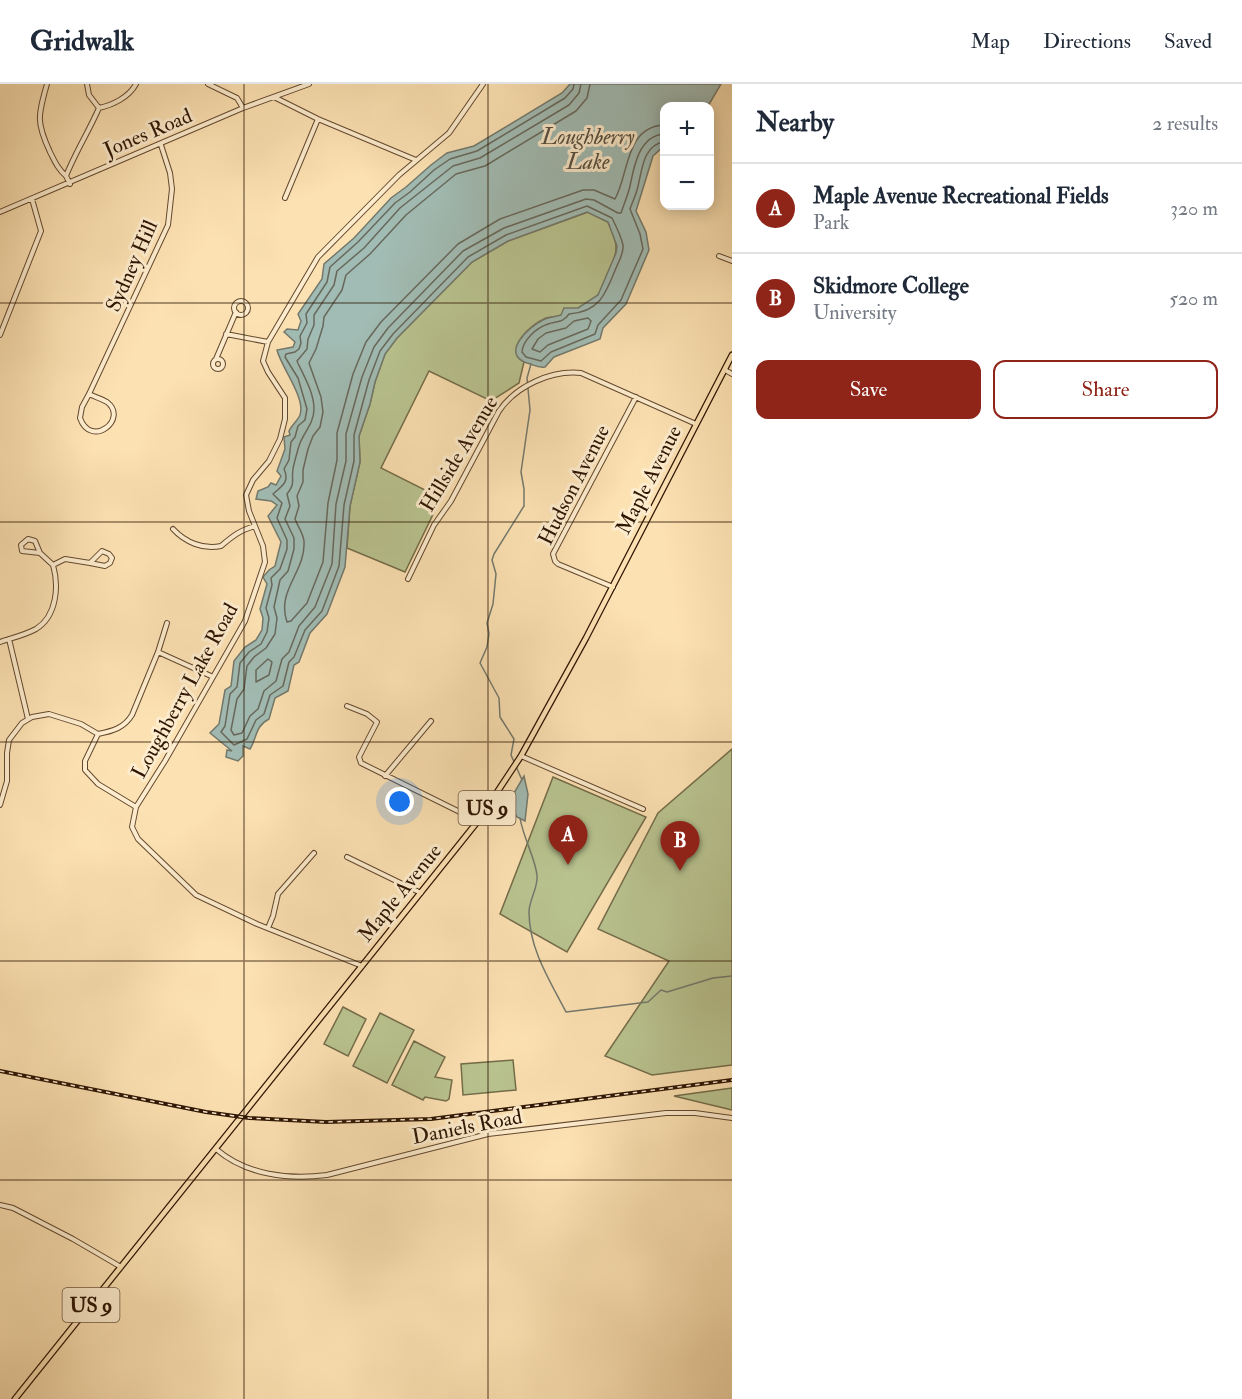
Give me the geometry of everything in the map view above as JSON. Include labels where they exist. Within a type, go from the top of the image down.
[{"type":"main road","name":"Maple Avenue","points":[[15,1399],[478,821],[521,756],[613,587],[732,355]]},
{"type":"street","points":[[47,84],[40,108],[39,126],[55,164],[70,184]]},
{"type":"street","points":[[87,84],[89,95],[99,108]]},
{"type":"street","points":[[66,176],[99,108],[131,93],[136,84]]},
{"type":"street","points":[[208,84],[237,98],[243,108]]},
{"type":"street","name":"Jones Road","points":[[0,212],[70,184],[243,108],[309,84]]},
{"type":"street","name":"Loughberry Lake Road","points":[[362,966],[204,900],[165,867],[134,834],[132,820],[136,807],[245,621],[265,562],[264,546],[249,511],[246,495],[253,480],[269,461],[280,439],[285,418],[285,398],[263,361],[268,342],[318,257],[416,160],[449,133],[483,84]]},
{"type":"street","points":[[274,97],[416,160]]},
{"type":"street","points":[[285,198],[318,118]]},
{"type":"street","name":"Sydney Hill","points":[[89,394],[105,401],[112,410],[110,425],[101,431],[90,431],[82,423],[80,418],[82,407],[168,225],[172,189],[170,172],[161,145]]},
{"type":"street","points":[[0,335],[41,231],[32,199]]},
{"type":"street","points":[[719,256],[732,261]]},
{"type":"street","points":[[216,359],[236,312]]},
{"type":"street","points":[[226,334],[268,342]]},
{"type":"street","points":[[725,370],[732,374]]},
{"type":"street","name":"Hillside Avenue","points":[[408,579],[434,525],[451,501],[499,411],[507,399],[528,387],[560,373],[581,373],[696,424]]},
{"type":"street","name":"Hudson Avenue","points":[[613,587],[558,564],[553,554],[636,397]]},
{"type":"street","points":[[173,529],[197,545],[208,547],[221,546],[229,537],[255,526]]},
{"type":"street","points":[[0,642],[35,629],[50,612],[56,592],[53,565],[40,553],[35,541],[25,540],[21,545],[21,551],[40,553]]},
{"type":"street","points":[[53,565],[65,559],[107,566],[112,558],[102,551],[90,563]]},
{"type":"street","points":[[0,805],[7,786],[9,740],[15,730],[28,719],[39,715],[56,715],[81,724],[98,734],[114,730],[127,722],[158,652],[166,622]]},
{"type":"street","points":[[9,639],[28,719]]},
{"type":"street","points":[[158,652],[211,676]]},
{"type":"street","points":[[347,706],[377,722],[362,749],[359,760],[361,764],[478,821]]},
{"type":"street","points":[[385,776],[431,721]]},
{"type":"street","points":[[98,734],[85,761],[86,770],[98,784],[136,807]]},
{"type":"street","points":[[521,756],[643,809]]},
{"type":"street","points":[[268,928],[278,894],[314,853]]},
{"type":"street","points":[[346,857],[421,893]]},
{"type":"street","name":"Daniels Road","points":[[216,1149],[231,1160],[257,1170],[284,1177],[310,1177],[327,1175],[488,1134],[666,1113],[695,1113],[732,1118]]},
{"type":"street","points":[[0,1205],[13,1208],[74,1239],[121,1268]]},
{"type":"green space","points":[[588,212],[608,222],[615,239],[615,253],[609,273],[600,292],[593,299],[569,312],[540,321],[522,337],[517,350],[524,362],[519,383],[491,401],[429,371],[381,468],[441,498],[405,572],[347,548],[350,506],[360,462],[359,436],[385,354],[397,338],[472,262],[508,241]]},
{"type":"green space","points":[[732,749],[732,1065],[652,1075],[605,1056],[669,961],[598,929],[658,813]]},
{"type":"green space","points":[[553,777],[646,817],[567,952],[500,914]]},
{"type":"green space","points":[[343,1007],[366,1019],[348,1056],[324,1044]]},
{"type":"green space","points":[[380,1013],[414,1030],[387,1083],[353,1066]]},
{"type":"green space","points":[[414,1041],[445,1057],[435,1077],[452,1080],[449,1099],[446,1101],[425,1097],[423,1100],[392,1085]]},
{"type":"green space","points":[[513,1060],[516,1090],[463,1095],[461,1064]]},
{"type":"green space","points":[[732,1088],[732,1110],[674,1096]]},
{"type":"water","name":"Loughberry Lake","points":[[570,84],[721,84],[710,102],[660,102],[660,150],[653,156],[636,211],[646,232],[649,250],[626,304],[603,328],[600,339],[554,357],[545,367],[527,363],[519,359],[516,353],[519,341],[537,323],[561,315],[564,308],[578,308],[598,295],[617,246],[608,222],[587,212],[508,241],[472,262],[397,338],[385,354],[359,436],[360,462],[350,506],[345,567],[327,614],[310,633],[299,662],[294,665],[288,691],[275,698],[269,719],[261,725],[250,749],[243,746],[243,756],[238,761],[226,757],[227,750],[232,751],[210,733],[219,724],[225,690],[231,686],[234,661],[245,647],[256,640],[262,630],[263,618],[260,609],[267,584],[263,577],[275,566],[281,542],[268,516],[277,505],[271,501],[256,499],[258,491],[268,487],[271,483],[276,485],[281,476],[277,471],[285,449],[284,437],[290,435],[289,431],[300,415],[301,408],[300,400],[277,350],[293,347],[295,342],[284,332],[287,329],[298,330],[301,321],[298,314],[322,279],[324,264],[354,238],[391,198],[447,153],[474,146],[562,93]]},
{"type":"water","points":[[524,776],[528,794],[525,821],[517,817],[511,805],[514,793]]},
{"type":"waterway","points":[[522,780],[511,755],[514,739],[500,717],[499,698],[480,663],[487,647],[489,634],[487,623],[493,604],[496,574],[492,560],[524,506],[521,472],[530,410],[527,378],[531,364]]},
{"type":"waterway","points":[[520,818],[537,876],[529,912],[536,952],[566,1012],[648,1002],[661,990],[667,992],[713,978],[732,976]]},
{"type":"railway","points":[[0,1071],[206,1112],[249,1118],[326,1122],[431,1119],[732,1080]]},
{"type":"place","name":"Maple Avenue Recreational Fields","points":[[568,865]]},
{"type":"place","name":"Skidmore College","points":[[680,871]]}]
